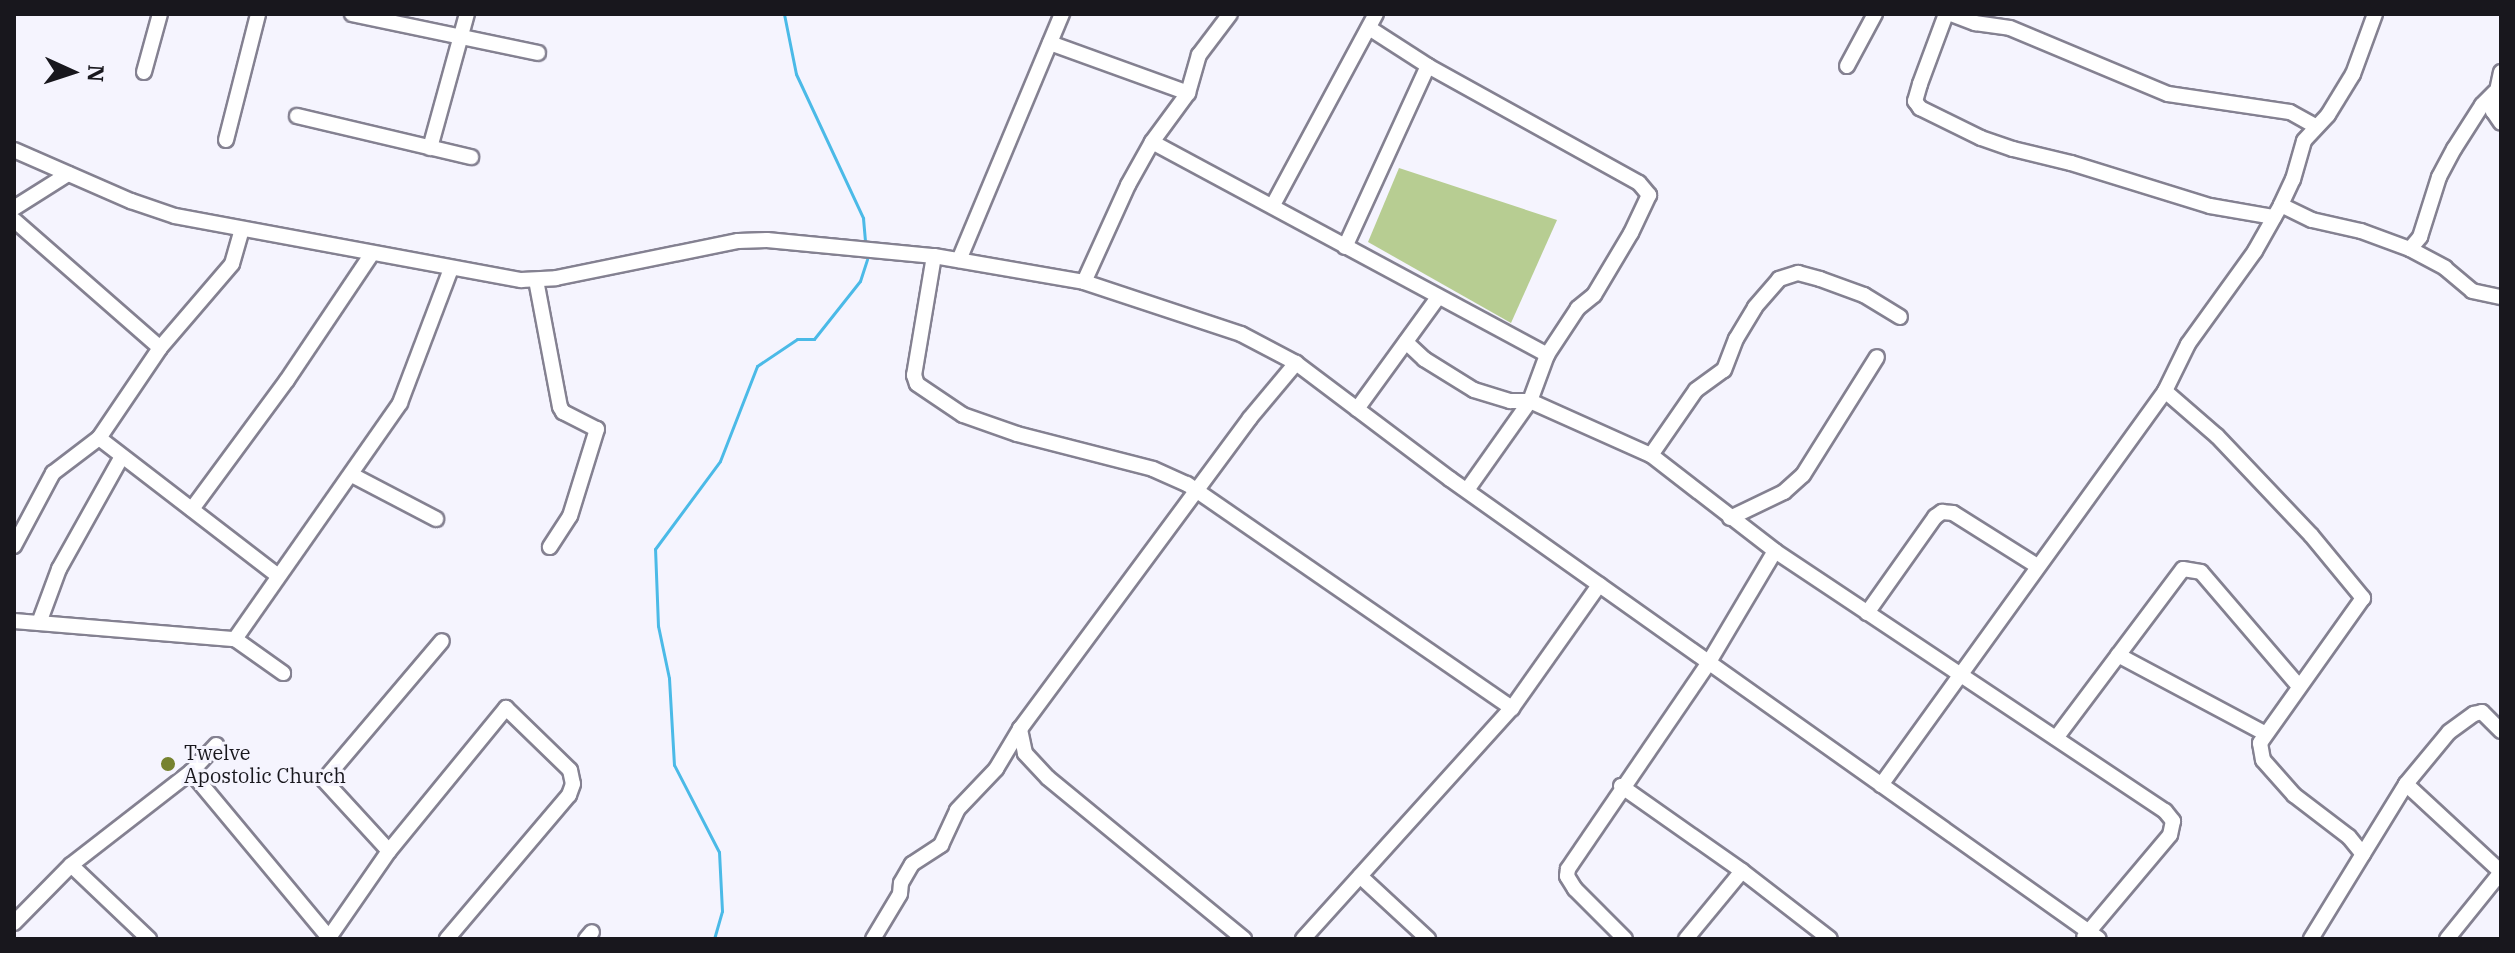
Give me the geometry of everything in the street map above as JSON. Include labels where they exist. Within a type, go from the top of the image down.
[{"type":"street","points":[[144,72],[160,14]]},
{"type":"street","points":[[226,140],[258,14]]},
{"type":"street","points":[[352,14],[538,53]]},
{"type":"street","points":[[430,148],[467,14]]},
{"type":"street","points":[[959,260],[1062,14]]},
{"type":"street","points":[[1084,282],[1104,232],[1152,142],[1188,93],[1199,55],[1230,14]]},
{"type":"street","points":[[1273,205],[1376,14]]},
{"type":"street","points":[[1847,66],[1875,14]]},
{"type":"street","points":[[2315,126],[2290,112],[2168,94],[2010,28],[1975,23],[1948,14],[1915,101],[1920,108],[1981,138],[2013,149],[2071,163],[2210,206],[2277,211],[2361,231],[2410,249],[2445,268],[2472,291],[2501,297]]},
{"type":"street","points":[[1881,785],[2165,391],[2188,344],[2255,251],[2293,179],[2304,141],[2328,115],[2353,74],[2375,14]]},
{"type":"street","points":[[1369,28],[1428,66],[1639,183],[1649,195],[1631,233],[1594,295],[1578,308],[1547,355],[1530,401],[1467,490]]},
{"type":"street","points":[[1050,43],[1188,93]]},
{"type":"street","points":[[1345,247],[1428,66]]},
{"type":"street","points":[[2501,72],[2495,92],[2493,117],[2501,123]]},
{"type":"street","points":[[2410,249],[2420,237],[2439,177],[2454,149],[2482,105],[2495,92]]},
{"type":"street","points":[[297,116],[471,157]]},
{"type":"street","points":[[1152,142],[1273,205],[1437,299],[1547,355]]},
{"type":"street","points":[[14,150],[175,216],[371,255],[536,280],[738,241],[792,242],[934,256],[1084,282],[1241,334],[1296,363],[1467,490],[2090,937],[2170,835],[2173,821],[2165,811],[1775,551],[1651,455],[1530,401],[1510,401],[1474,390],[1424,359],[1406,342]]},
{"type":"street","points":[[14,208],[68,174]]},
{"type":"street","points":[[14,220],[160,348]]},
{"type":"street","points":[[14,546],[53,473],[99,438],[160,348],[232,264],[242,229]]},
{"type":"street","points":[[192,509],[287,380],[371,255]]},
{"type":"street","points":[[934,256],[914,375],[917,384],[963,415],[1017,434],[1153,469],[1197,491],[1512,708]]},
{"type":"street","points":[[235,639],[400,403],[451,269]]},
{"type":"street","points":[[1651,455],[1696,390],[1724,370],[1736,339],[1755,307],[1779,279],[1798,273],[1820,279],[1864,295],[1900,317]]},
{"type":"street","points":[[536,280],[560,407],[563,412],[597,429],[570,516],[550,547]]},
{"type":"street","points":[[1357,409],[1437,299]]},
{"type":"street","points":[[1730,518],[1784,492],[1803,475],[1877,357]]},
{"type":"street","points":[[873,939],[900,894],[901,883],[912,864],[941,845],[957,810],[1006,753],[1020,729],[1296,363]]},
{"type":"street","points":[[2165,391],[2217,436],[2362,592],[2361,605],[2298,685],[2260,743],[2263,760],[2294,795],[2331,821],[2363,854]]},
{"type":"street","points":[[99,438],[121,458],[277,575]]},
{"type":"street","points":[[39,623],[59,569],[121,458]]},
{"type":"street","points":[[352,475],[436,519]]},
{"type":"street","points":[[1867,613],[1935,517],[1942,512],[1953,513],[2037,566]]},
{"type":"street","points":[[1625,939],[1601,918],[1567,876],[1575,857],[1621,786],[1709,662],[1775,551]]},
{"type":"street","points":[[2056,738],[2183,569],[2192,568],[2201,572],[2298,685]]},
{"type":"street","points":[[1303,939],[1512,708],[1599,585]]},
{"type":"street","points":[[14,621],[235,639],[283,673]]},
{"type":"street","points":[[389,851],[324,780],[442,641]]},
{"type":"street","points":[[2118,655],[2264,733]]},
{"type":"street","points":[[191,772],[329,939],[389,851],[503,709],[509,709],[570,770],[573,784],[569,795],[447,939]]},
{"type":"street","points":[[2311,939],[2406,784],[2449,732],[2474,714],[2487,715],[2501,731]]},
{"type":"street","points":[[1020,729],[1025,753],[1048,778],[1244,939]]},
{"type":"street","points":[[14,923],[71,865],[191,772],[216,745]]},
{"type":"street","points":[[1006,753],[1025,753]]},
{"type":"street","points":[[2406,784],[2501,872],[2447,939]]},
{"type":"street","points":[[1621,786],[1742,871],[1830,939]]},
{"type":"street","points":[[71,865],[149,939]]},
{"type":"street","points":[[1686,939],[1742,871]]},
{"type":"street","points":[[1360,876],[1428,939]]},
{"type":"green space","points":[[1399,168],[1557,220],[1511,323],[1368,242]]},
{"type":"waterway","points":[[784,14],[796,74],[863,218],[865,240]]},
{"type":"waterway","points":[[714,939],[722,911],[719,852],[674,765],[669,678],[658,626],[655,549],[720,461],[757,366],[797,339],[814,339],[860,281],[867,259]]},
{"type":"place","name":"Twelve Apostolic Church","points":[[168,764]]}]
